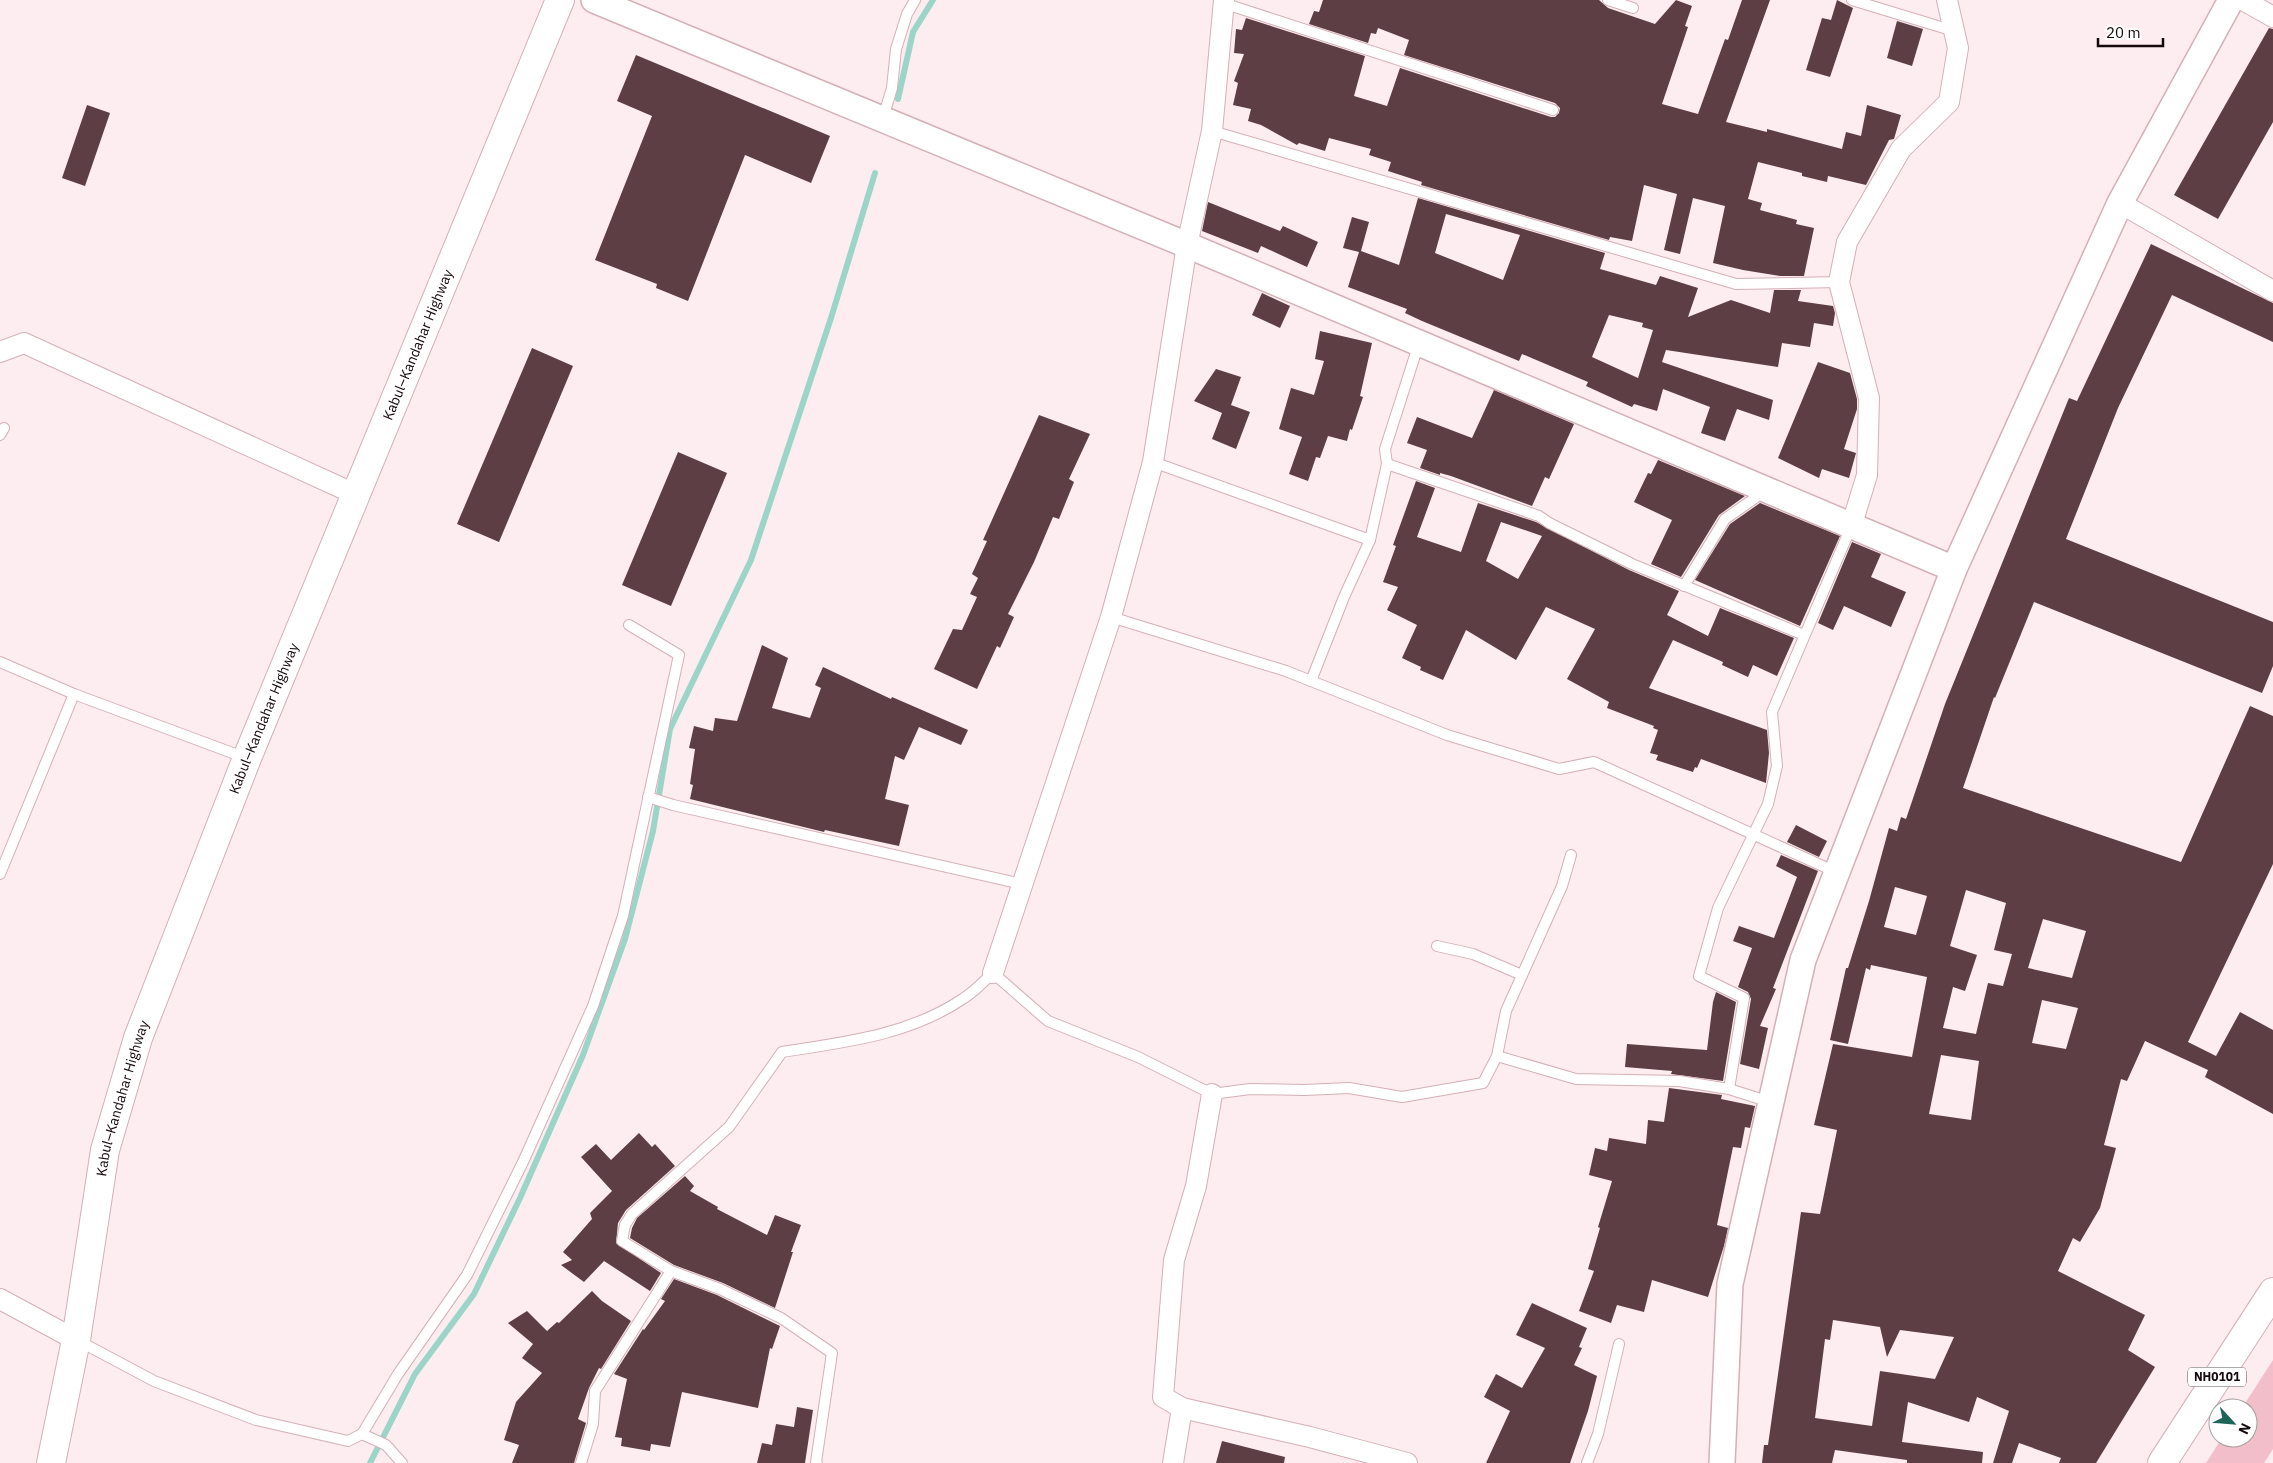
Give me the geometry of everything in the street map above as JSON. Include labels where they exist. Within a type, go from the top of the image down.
[{"type":"main road","name":"Kabul–Kandahar Highway","points":[[51,1463],[76,1340],[105,1150],[138,1038],[247,758],[560,0]]},
{"type":"main road","name":"NH0101","points":[[2162,1463],[2273,1292]]},
{"type":"street","points":[[594,0],[1187,245],[1954,569]]},
{"type":"street","points":[[1851,526],[1867,475],[1869,398],[1839,282],[1847,242],[1901,149],[1949,102],[1958,48],[1946,0]]},
{"type":"street","points":[[1725,1461],[1730,1284],[1804,960],[1954,569],[2120,203],[2231,0]]},
{"type":"street","points":[[2243,0],[2273,17]]},
{"type":"street","points":[[993,972],[1111,616],[1153,462],[1187,245],[1212,131],[1224,1]]},
{"type":"street","points":[[2120,203],[2273,291]]},
{"type":"street","points":[[0,352],[24,343],[357,495]]},
{"type":"street","points":[[1212,1094],[1196,1186],[1174,1260],[1164,1397],[1182,1408],[1310,1437],[1407,1463]]},
{"type":"street","points":[[0,1299],[76,1340]]},
{"type":"street","points":[[1172,1463],[1182,1408]]},
{"type":"lane","points":[[882,119],[892,88],[896,49],[907,14],[915,0]]},
{"type":"lane","points":[[1608,0],[1633,8]]},
{"type":"lane","points":[[1852,0],[1954,31]]},
{"type":"lane","points":[[1224,1],[1553,110]]},
{"type":"lane","points":[[1212,131],[1736,284],[1839,282]]},
{"type":"lane","points":[[1311,680],[1370,540],[1387,464],[1385,450],[1419,343]]},
{"type":"lane","points":[[1153,462],[1370,540]]},
{"type":"lane","points":[[1387,464],[1539,516],[1549,523],[1684,586],[1804,635]]},
{"type":"lane","points":[[1684,586],[1725,519],[1766,491]]},
{"type":"lane","points":[[1729,1089],[1744,998],[1699,976],[1718,908],[1768,804],[1777,766],[1772,712],[1851,526]]},
{"type":"lane","points":[[1111,616],[1286,671],[1447,735],[1559,769],[1594,762],[1837,872]]},
{"type":"lane","points":[[76,1340],[154,1381],[256,1420],[348,1441],[362,1434],[398,1374],[467,1276],[522,1162],[593,1006],[623,916],[679,655],[630,624]]},
{"type":"lane","points":[[0,662],[74,694],[247,758]]},
{"type":"lane","points":[[0,874],[74,694]]},
{"type":"lane","points":[[648,797],[666,803],[1022,884]]},
{"type":"lane","points":[[817,1463],[832,1353],[782,1318],[720,1289],[671,1271],[622,1241],[625,1225],[632,1214],[729,1127],[782,1052],[863,1040],[926,1020],[966,997],[993,972],[1048,1021],[1138,1057],[1212,1094],[1250,1089],[1304,1090],[1349,1088],[1402,1096],[1483,1084],[1497,1056],[1506,1011],[1562,886],[1571,855]]},
{"type":"lane","points":[[1436,946],[1473,954],[1522,975]]},
{"type":"lane","points":[[1497,1056],[1576,1079],[1679,1082],[1729,1089],[1771,1102]]},
{"type":"lane","points":[[581,1463],[593,1424],[595,1391],[671,1271]]},
{"type":"lane","points":[[1587,1463],[1598,1434],[1619,1344]]},
{"type":"lane","points":[[362,1434],[386,1445],[402,1463]]},
{"type":"shaded area","points":[[2273,1360],[2273,1449],[2264,1463],[2206,1463],[2216,1448],[2258,1448],[2258,1398],[2248,1398]]},
{"type":"building","points":[[1323,0],[1599,0],[1608,8],[1655,24],[1676,0],[1692,6],[1685,26],[1688,27],[1662,104],[1698,114],[1725,39],[1728,40],[1742,0],[1770,0],[1726,122],[1767,132],[1767,129],[1842,149],[1846,132],[1861,136],[1867,105],[1901,115],[1894,139],[1889,140],[1866,185],[1828,176],[1827,182],[1802,176],[1802,173],[1758,162],[1748,199],[1762,203],[1760,210],[1797,220],[1796,224],[1814,228],[1804,276],[1780,276],[1743,270],[1713,263],[1725,206],[1693,198],[1680,254],[1664,250],[1677,194],[1644,185],[1632,241],[1610,237],[1609,240],[1421,185],[1422,182],[1388,171],[1391,162],[1369,155],[1371,149],[1329,138],[1325,151],[1299,143],[1297,145],[1261,125],[1248,121],[1251,109],[1233,105],[1238,83],[1234,81],[1244,54],[1234,53],[1236,29],[1242,30],[1246,18],[1365,56],[1354,96],[1387,106],[1400,68],[1551,117],[1555,117],[1559,113],[1560,108],[1555,103],[1404,55],[1409,40],[1378,28],[1376,34],[1371,33],[1368,43],[1309,24],[1314,11],[1319,12]]},
{"type":"building","points":[[1837,0],[1853,8],[1830,77],[1806,70],[1822,18],[1831,20]]},
{"type":"building","points":[[1897,21],[1923,29],[1912,66],[1887,58]]},
{"type":"building","points":[[2269,28],[2273,29],[2273,122],[2218,219],[2174,195]]},
{"type":"building","points":[[636,55],[830,136],[811,183],[745,155],[688,301],[656,288],[657,284],[595,260],[652,116],[617,101]]},
{"type":"building","points":[[87,105],[110,113],[85,186],[62,178]]},
{"type":"building","points":[[1418,198],[1605,253],[1600,269],[1656,285],[1660,276],[1698,288],[1688,317],[1731,300],[1770,313],[1774,290],[1801,290],[1798,301],[1833,306],[1835,313],[1833,326],[1814,323],[1810,347],[1782,343],[1778,367],[1666,350],[1662,362],[1773,400],[1769,420],[1737,409],[1725,441],[1701,433],[1710,407],[1663,389],[1657,411],[1634,404],[1632,407],[1586,386],[1588,382],[1522,354],[1519,361],[1422,321],[1405,313],[1407,309],[1348,287],[1359,252],[1343,248],[1352,217],[1369,222],[1361,251],[1399,265]],"holes":[[[1446,214],[1520,235],[1503,280],[1435,253]],[[1609,315],[1643,323],[1642,327],[1653,330],[1638,378],[1592,357]]]},
{"type":"building","points":[[1208,202],[1280,231],[1283,226],[1318,242],[1307,267],[1261,246],[1258,253],[1202,231]]},
{"type":"building","points":[[2151,244],[2273,303],[2273,342],[2172,295],[2118,408],[2066,539],[2273,622],[2273,666],[2262,693],[2034,602],[1994,697],[1963,788],[2181,862],[2250,706],[2273,716],[2273,864],[2188,1042],[2216,1056],[2240,1012],[2273,1030],[2273,1114],[2205,1077],[2208,1070],[2145,1041],[2127,1081],[2121,1079],[2104,1145],[2116,1148],[2100,1208],[2080,1242],[2073,1238],[2058,1271],[2145,1315],[2128,1350],[2155,1367],[2096,1463],[2059,1463],[2061,1458],[2019,1443],[2012,1463],[1993,1463],[2009,1411],[1977,1397],[1969,1422],[1908,1402],[1902,1442],[1983,1452],[1982,1463],[1907,1463],[1907,1460],[1835,1450],[1832,1463],[1762,1463],[1764,1445],[1768,1445],[1801,1212],[1820,1214],[1837,1130],[1814,1125],[1833,1044],[1912,1057],[1927,977],[1871,965],[1870,970],[1866,968],[1848,1044],[1830,1040],[1846,968],[1848,968],[1869,901],[1889,828],[1897,831],[1901,817],[1906,819],[1945,704],[2069,398],[2077,401]],"holes":[[[1895,887],[1927,896],[1916,935],[1884,927]],[[1966,890],[2006,903],[1994,950],[2012,954],[2003,986],[1988,983],[1976,1034],[1943,1028],[1953,987],[1965,991],[1977,955],[1950,946]],[[2043,919],[2086,931],[2072,978],[2028,968]],[[2042,1000],[2078,1008],[2066,1049],[2032,1043]],[[1941,1055],[1979,1061],[1971,1120],[1929,1114]],[[1833,1320],[1880,1327],[1887,1357],[1900,1330],[1954,1337],[1935,1379],[1880,1371],[1872,1426],[1815,1418],[1825,1339],[1830,1340]]]},
{"type":"building","points":[[1262,293],[1290,306],[1280,328],[1252,315]]},
{"type":"building","points":[[1320,331],[1372,343],[1360,396],[1363,397],[1347,441],[1328,436],[1320,458],[1316,457],[1308,481],[1289,474],[1302,437],[1279,429],[1291,388],[1314,395],[1324,361],[1315,359]]},
{"type":"building","points":[[532,348],[573,366],[499,542],[457,524]]},
{"type":"building","points":[[1818,362],[1850,373],[1857,399],[1857,409],[1844,449],[1856,453],[1849,478],[1822,469],[1819,478],[1778,458]]},
{"type":"building","points":[[1216,369],[1241,377],[1231,405],[1250,412],[1236,449],[1212,439],[1222,413],[1194,401]]},
{"type":"building","points":[[1494,390],[1574,424],[1549,479],[1545,477],[1532,506],[1451,476],[1440,473],[1440,475],[1420,468],[1427,450],[1407,443],[1417,417],[1472,438]]},
{"type":"building","points":[[1039,415],[1090,434],[1069,479],[1074,482],[1059,519],[1053,517],[1034,562],[1008,614],[1014,617],[1000,648],[997,646],[977,689],[934,669],[953,629],[962,630],[977,597],[970,594],[978,578],[972,574],[987,541],[983,540]]},
{"type":"building","points":[[678,452],[727,473],[671,606],[622,585]]},
{"type":"building","points":[[1658,460],[1745,496],[1719,515],[1681,577],[1651,564],[1672,520],[1634,502],[1648,473],[1651,474]]},
{"type":"building","points":[[1416,481],[1435,488],[1417,537],[1461,552],[1478,503],[1536,522],[1629,570],[1679,591],[1667,615],[1708,636],[1720,608],[1794,638],[1777,676],[1753,665],[1748,677],[1722,665],[1723,662],[1673,640],[1649,688],[1767,730],[1769,753],[1766,783],[1701,759],[1693,772],[1656,760],[1658,755],[1650,753],[1658,730],[1653,728],[1654,726],[1607,708],[1609,702],[1567,679],[1595,629],[1546,607],[1516,660],[1466,630],[1443,680],[1420,670],[1421,667],[1402,658],[1417,625],[1387,610],[1398,587],[1383,582],[1396,546],[1393,545]],"holes":[[[1501,522],[1542,536],[1518,579],[1486,561]]]},
{"type":"building","points":[[1760,503],[1840,536],[1800,626],[1695,580],[1730,524]]},
{"type":"building","points":[[1852,542],[1881,554],[1871,577],[1906,592],[1891,627],[1844,606],[1833,630],[1818,623]]},
{"type":"building","points":[[762,645],[788,658],[772,708],[810,718],[821,688],[815,685],[823,667],[891,699],[892,697],[968,730],[961,745],[919,727],[904,760],[895,756],[885,799],[909,805],[899,846],[825,830],[824,832],[690,799],[693,785],[690,784],[695,749],[689,748],[694,726],[713,731],[715,718],[737,721]]},
{"type":"building","points":[[1796,825],[1827,841],[1819,857],[1787,842]]},
{"type":"building","points":[[1781,855],[1818,871],[1773,988],[1776,989],[1760,1026],[1768,1028],[1759,1069],[1740,1064],[1751,999],[1748,992],[1738,987],[1752,948],[1733,941],[1739,926],[1774,938],[1797,877],[1776,866]]},
{"type":"building","points":[[1716,992],[1736,1002],[1723,1081],[1671,1074],[1672,1071],[1625,1067],[1627,1044],[1707,1050]]},
{"type":"building","points":[[1669,1088],[1722,1095],[1721,1099],[1755,1106],[1750,1128],[1745,1127],[1741,1148],[1733,1147],[1717,1225],[1728,1228],[1724,1246],[1708,1297],[1652,1280],[1644,1312],[1617,1305],[1611,1323],[1579,1311],[1594,1271],[1588,1269],[1612,1181],[1589,1175],[1595,1148],[1607,1151],[1609,1138],[1646,1144],[1648,1120],[1664,1122]]},
{"type":"building","points":[[639,1133],[652,1147],[655,1144],[675,1166],[626,1210],[618,1223],[616,1243],[661,1273],[650,1291],[604,1261],[584,1282],[561,1265],[572,1260],[563,1252],[592,1219],[590,1213],[612,1191],[581,1157],[596,1144],[611,1160]]},
{"type":"building","points":[[685,1176],[694,1186],[690,1191],[718,1207],[717,1209],[767,1235],[775,1215],[801,1225],[775,1308],[723,1283],[674,1265],[630,1238],[637,1218]]},
{"type":"building","points":[[674,1279],[717,1295],[780,1326],[772,1349],[770,1348],[758,1408],[682,1392],[670,1447],[651,1444],[650,1451],[621,1446],[622,1438],[615,1437],[627,1379],[614,1374],[643,1329],[665,1301],[661,1299]]},
{"type":"building","points":[[592,1291],[602,1301],[631,1321],[601,1369],[599,1368],[589,1388],[578,1419],[586,1423],[574,1463],[512,1463],[519,1445],[504,1440],[516,1402],[542,1373],[522,1358],[533,1344],[508,1323],[527,1311],[547,1331],[557,1322],[559,1323]]},
{"type":"building","points":[[1532,1303],[1587,1328],[1579,1347],[1582,1348],[1574,1365],[1597,1376],[1588,1411],[1570,1463],[1486,1463],[1510,1411],[1484,1397],[1496,1374],[1522,1388],[1545,1348],[1516,1335]]},
{"type":"building","points":[[797,1407],[813,1410],[805,1463],[757,1463],[762,1443],[772,1445],[776,1424],[794,1427]]},
{"type":"building","points":[[1222,1441],[1285,1457],[1284,1463],[1216,1463]]},
{"type":"waterway","points":[[898,99],[913,32],[933,0]]},
{"type":"waterway","points":[[370,1463],[415,1374],[474,1294],[520,1198],[583,1055],[625,939],[653,831],[670,729],[751,560],[831,318],[875,173]]}]
